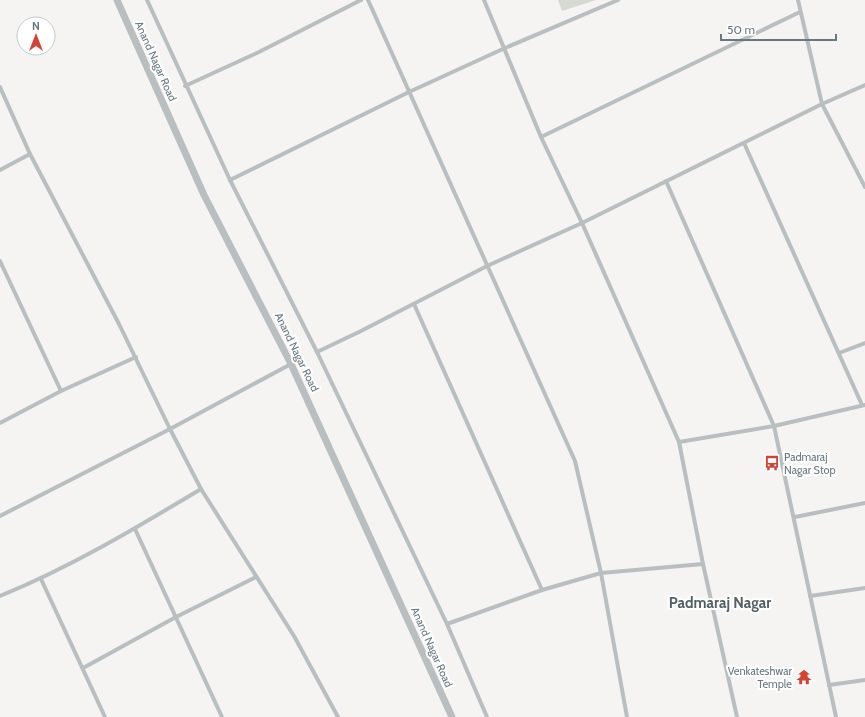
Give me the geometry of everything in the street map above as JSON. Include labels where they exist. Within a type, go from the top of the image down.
[{"type":"street","name":"Anand Nagar Road","points":[[117,0],[204,195],[291,364],[452,717]]},
{"type":"street","points":[[147,0],[185,86],[230,180],[317,352],[447,624],[487,717]]},
{"type":"street","points":[[185,86],[259,52],[361,0]]},
{"type":"street","points":[[368,0],[576,461],[601,573],[627,717]]},
{"type":"street","points":[[484,0],[541,137],[582,223],[679,442],[737,717]]},
{"type":"street","points":[[230,180],[409,92],[505,48],[618,0]]},
{"type":"street","points":[[798,0],[822,104],[865,187]]},
{"type":"street","points":[[541,137],[800,12]]},
{"type":"street","points":[[317,352],[487,266],[582,223],[822,104],[865,85]]},
{"type":"street","points":[[0,87],[30,154],[136,357],[170,430],[202,489],[294,636],[338,717]]},
{"type":"street","points":[[679,442],[774,426],[864,405],[744,143]]},
{"type":"street","points":[[0,170],[30,154]]},
{"type":"street","points":[[666,181],[774,426],[795,517],[836,717]]},
{"type":"street","points":[[0,261],[61,391]]},
{"type":"street","points":[[414,304],[542,590]]},
{"type":"street","points":[[839,353],[865,343]]},
{"type":"street","points":[[0,423],[61,391],[136,357]]},
{"type":"street","points":[[0,516],[170,430],[291,364]]},
{"type":"street","points":[[0,596],[41,579],[135,529],[202,489]]},
{"type":"street","points":[[795,517],[865,503]]},
{"type":"street","points":[[135,529],[222,717]]},
{"type":"street","points":[[447,624],[542,590],[601,573],[704,564]]},
{"type":"street","points":[[83,668],[176,617],[256,577]]},
{"type":"street","points":[[41,579],[106,717]]},
{"type":"street","points":[[810,596],[865,588]]},
{"type":"street","points":[[829,685],[865,680]]},
{"type":"shaded area","points":[[558,0],[596,0],[562,11]]},
{"type":"place","name":"Padmaraj Nagar Stop","points":[[772,463]]},
{"type":"place","name":"Venkateshwar Temple","points":[[804,677]]},
{"type":"district","name":"Padmaraj Nagar","points":[[720,603]]}]
